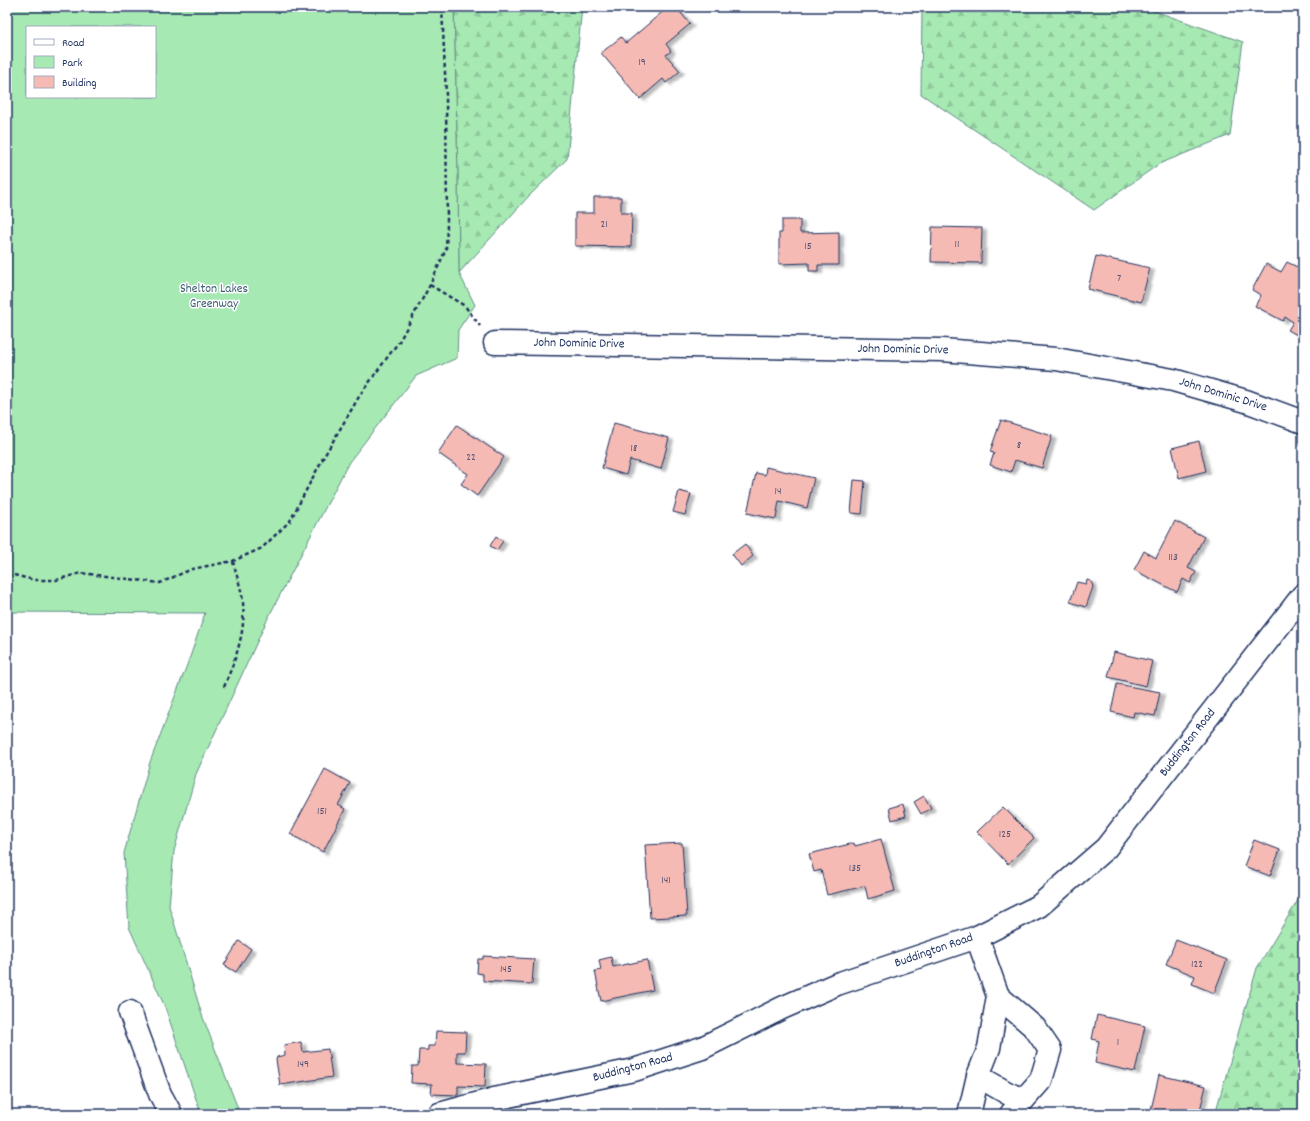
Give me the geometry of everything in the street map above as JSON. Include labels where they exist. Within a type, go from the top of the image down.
[{"type":"street","name":"John Dominic Drive","points":[[495,343],[942,350],[1056,359],[1173,380],[1246,401],[1303,422]]},
{"type":"street","name":"Buddington Road","points":[[439,1114],[494,1099],[634,1070],[702,1048],[782,1008],[838,984],[977,937],[1039,906],[1106,848],[1303,595]]},
{"type":"street","points":[[969,1114],[978,1076],[989,1048],[998,996],[977,937]]},
{"type":"street","points":[[978,1076],[1009,1094],[1017,1107],[1041,1080],[1050,1050],[1035,1028],[998,996]]},
{"type":"street","points":[[130,1012],[160,1094],[171,1114]]},
{"type":"path","points":[[7,575],[14,575],[34,580],[56,580],[81,573],[160,583],[192,569],[233,561],[262,548],[290,521],[322,460],[360,395],[400,340],[430,285],[446,249],[446,95],[442,7]]},
{"type":"path","points":[[430,285],[465,306],[495,343]]},
{"type":"path","points":[[224,687],[238,650],[242,629],[243,603],[233,561]]},
{"type":"green space","name":"Shelton Lakes Greenway","points":[[7,7],[454,7],[459,273],[475,305],[458,330],[457,358],[416,376],[349,462],[268,618],[196,774],[174,851],[169,906],[202,1015],[240,1114],[201,1114],[165,1007],[129,927],[124,853],[150,762],[205,613],[7,612]]},
{"type":"green space","points":[[454,7],[582,7],[567,159],[528,197],[459,273],[458,178]]},
{"type":"green space","points":[[922,7],[1143,7],[1243,42],[1230,135],[1159,164],[1094,210],[921,94]]},
{"type":"green space","points":[[1303,892],[1303,1114],[1215,1114],[1257,968]]},
{"type":"building","points":[[668,7],[676,7],[690,24],[666,44],[671,51],[666,55],[680,71],[666,83],[663,79],[640,99],[601,53],[621,37],[626,43]]},
{"type":"building","points":[[594,197],[621,197],[621,213],[632,213],[631,247],[575,246],[575,213],[594,213]]},
{"type":"building","points":[[782,220],[800,220],[800,233],[839,232],[839,265],[818,265],[818,271],[809,271],[809,263],[779,264],[779,233],[782,233]]},
{"type":"building","points":[[932,227],[982,228],[981,263],[931,262]]},
{"type":"building","points":[[1096,256],[1150,268],[1141,302],[1088,289]]},
{"type":"building","points":[[1287,262],[1303,270],[1303,338],[1288,330],[1293,322],[1285,317],[1283,321],[1255,306],[1261,295],[1252,290],[1266,264],[1281,272]]},
{"type":"building","points":[[1001,420],[1052,436],[1042,468],[1015,460],[1011,472],[990,465],[994,453],[990,452]]},
{"type":"building","points":[[614,423],[669,438],[661,469],[630,460],[626,475],[602,468]]},
{"type":"building","points":[[457,425],[504,457],[477,496],[461,484],[468,474],[438,453]]},
{"type":"building","points":[[1199,441],[1206,471],[1179,478],[1172,448]]},
{"type":"building","points":[[766,467],[814,478],[807,508],[779,501],[776,519],[747,513],[756,473],[765,475]]},
{"type":"building","points":[[854,480],[865,481],[862,514],[851,513]]},
{"type":"building","points":[[679,491],[691,494],[685,515],[673,512]]},
{"type":"building","points":[[1175,521],[1204,537],[1188,568],[1196,572],[1190,583],[1183,579],[1177,592],[1134,570],[1144,551],[1156,558]]},
{"type":"building","points":[[496,536],[503,541],[497,550],[490,546]]},
{"type":"building","points":[[745,544],[753,556],[741,566],[732,554]]},
{"type":"building","points":[[1087,580],[1091,581],[1093,587],[1086,607],[1070,602],[1077,582],[1086,584]]},
{"type":"building","points":[[1114,652],[1152,661],[1146,686],[1108,677]]},
{"type":"building","points":[[1117,684],[1160,692],[1155,716],[1134,712],[1133,717],[1111,712]]},
{"type":"building","points":[[325,769],[350,783],[338,805],[345,809],[323,852],[290,834]]},
{"type":"building","points":[[924,796],[931,808],[921,814],[914,802]]},
{"type":"building","points":[[903,804],[906,816],[892,820],[889,808]]},
{"type":"building","points":[[1003,807],[1034,838],[1008,864],[977,832]]},
{"type":"building","points":[[881,839],[895,891],[868,899],[865,886],[827,895],[821,870],[814,872],[809,854],[854,843],[855,846]]},
{"type":"building","points":[[1254,840],[1280,850],[1270,876],[1244,866]]},
{"type":"building","points":[[682,843],[687,916],[650,918],[645,845]]},
{"type":"building","points":[[1176,940],[1227,960],[1214,993],[1192,984],[1195,976],[1166,964]]},
{"type":"building","points":[[239,941],[251,949],[236,972],[224,965]]},
{"type":"building","points":[[483,956],[534,959],[532,984],[483,981],[483,974],[477,973],[478,959],[483,959]]},
{"type":"building","points":[[611,957],[613,967],[647,960],[653,990],[601,1001],[595,971],[601,970],[599,960]]},
{"type":"building","points":[[1097,1015],[1145,1026],[1135,1072],[1095,1063],[1099,1041],[1092,1039]]},
{"type":"building","points":[[436,1031],[466,1032],[465,1052],[457,1052],[457,1063],[486,1064],[485,1087],[458,1086],[458,1095],[431,1094],[432,1084],[411,1083],[412,1066],[418,1066],[419,1050],[428,1050],[428,1046],[435,1046]]},
{"type":"building","points":[[301,1042],[303,1052],[328,1049],[332,1077],[280,1085],[276,1060],[277,1057],[285,1055],[284,1045]]},
{"type":"building","points":[[1159,1075],[1206,1086],[1199,1114],[1150,1114]]}]
